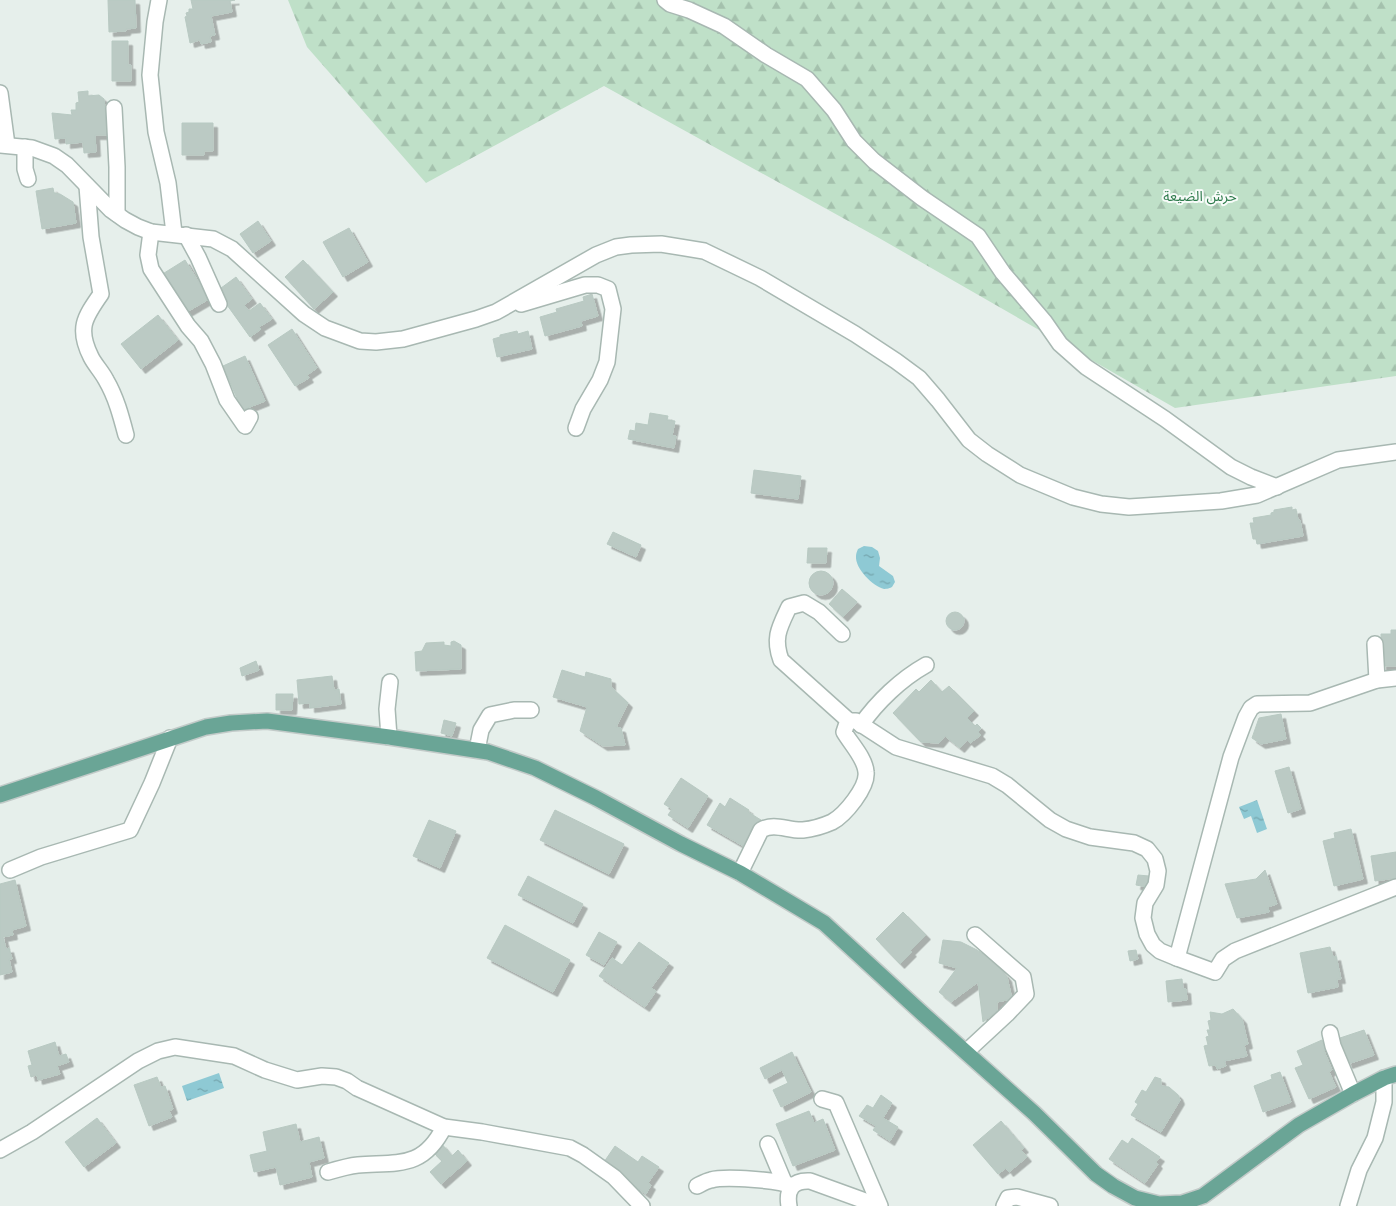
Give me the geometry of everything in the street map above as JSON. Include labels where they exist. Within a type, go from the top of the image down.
[{"type":"main road","points":[[0,795],[206,727],[231,723],[268,721],[389,736],[477,750],[535,768],[740,873],[824,923],[1034,1113],[1096,1174],[1135,1198],[1159,1204],[1181,1205],[1203,1196],[1299,1124],[1390,1076]]},
{"type":"street","points":[[159,0],[154,22],[150,75],[156,132],[180,234],[198,257],[219,304]]},
{"type":"street","points":[[665,0],[670,4],[690,10],[724,26],[807,80],[834,110],[854,141],[874,161],[922,198],[978,236],[1003,273],[1060,344],[1086,367],[1165,419],[1231,467],[1277,487]]},
{"type":"street","points":[[0,93],[3,145],[32,148],[54,156],[117,214],[138,227],[151,232],[213,239],[232,249],[304,314],[325,328],[360,341],[376,342],[403,339],[476,319],[585,285],[598,285],[608,289],[613,309],[607,362],[600,380],[583,409],[576,428]]},
{"type":"street","points":[[114,108],[118,167],[117,214]]},
{"type":"street","points":[[26,147],[25,169],[28,179]]},
{"type":"street","points":[[87,186],[91,237],[101,294],[88,314],[82,334],[91,358],[106,379],[118,407],[126,434]]},
{"type":"street","points":[[151,232],[148,254],[151,269],[188,326],[200,340],[213,364],[227,400],[245,426],[250,416]]},
{"type":"street","points":[[496,312],[596,255],[616,247],[661,244],[704,251],[760,278],[856,334],[896,361],[919,378],[969,440],[987,454],[1040,485],[1073,498],[1101,504],[1129,507],[1221,501],[1257,495],[1338,460],[1396,452]]},
{"type":"street","points":[[842,634],[819,612],[804,603],[789,607],[778,629],[776,647],[781,660],[855,723],[896,747],[992,776],[1008,784],[1050,820],[1066,829],[1090,837],[1134,843],[1147,849],[1155,859],[1158,872],[1156,884],[1145,903],[1143,918],[1147,934],[1160,951],[1215,972],[1223,958],[1235,951],[1396,887]]},
{"type":"street","points":[[1375,644],[1376,680]]},
{"type":"street","points":[[740,873],[761,830],[768,826],[800,830],[823,826],[835,820],[858,795],[866,780],[866,771],[863,759],[844,732],[846,726],[855,723],[871,711],[912,673],[926,665]]},
{"type":"street","points":[[1176,958],[1231,758],[1251,708],[1257,704],[1310,703],[1376,680],[1396,678]]},
{"type":"street","points":[[389,736],[387,709],[390,682]]},
{"type":"street","points":[[477,750],[481,730],[490,715],[514,710],[531,710]]},
{"type":"street","points":[[10,870],[41,857],[130,830],[170,738]]},
{"type":"street","points":[[966,1052],[1026,994],[1024,977],[975,935]]},
{"type":"street","points":[[1330,1032],[1333,1046],[1353,1094]]},
{"type":"street","points":[[0,1150],[32,1132],[138,1061],[158,1051],[175,1047],[234,1056],[265,1070],[297,1080],[322,1076],[347,1081],[357,1088],[444,1127],[570,1148],[614,1177],[642,1206]]},
{"type":"street","points":[[1348,1206],[1359,1170],[1375,1138],[1390,1076]]},
{"type":"street","points":[[822,1099],[836,1103],[880,1206]]},
{"type":"street","points":[[328,1172],[355,1166],[402,1163],[420,1156],[437,1140],[444,1127]]},
{"type":"street","points":[[768,1144],[788,1184],[787,1197],[789,1206]]},
{"type":"street","points":[[697,1186],[711,1180],[771,1180],[788,1184],[810,1181],[880,1206]]},
{"type":"street","points":[[1004,1206],[1008,1198],[1017,1197],[1050,1206]]},
{"type":"green space","name":"حرش الضيعة","points":[[288,0],[1396,0],[1396,376],[1175,408],[879,238],[604,86],[426,183],[307,47]]},
{"type":"water","points":[[864,546],[872,547],[878,551],[880,558],[879,566],[893,576],[895,582],[891,587],[884,589],[870,581],[858,566],[856,555],[858,549]]},
{"type":"water","points":[[1257,800],[1267,829],[1257,833],[1251,816],[1244,819],[1239,807]]},
{"type":"water","points":[[219,1073],[224,1088],[187,1101],[182,1086]]},
{"type":"building","points":[[108,0],[135,0],[136,28],[126,29],[126,31],[109,32]]},
{"type":"building","points":[[191,0],[235,0],[230,1],[232,12],[211,16],[215,35],[210,36],[211,42],[201,44],[200,40],[190,43],[185,17],[189,9],[193,9]]},
{"type":"building","points":[[112,41],[128,41],[128,65],[131,65],[131,81],[112,81]]},
{"type":"building","points":[[88,91],[88,96],[99,95],[104,99],[108,135],[95,135],[96,152],[84,153],[83,142],[66,144],[66,138],[55,139],[52,113],[72,115],[71,110],[76,110],[76,103],[79,102],[78,92]]},
{"type":"building","points":[[182,123],[213,123],[213,151],[204,151],[204,155],[182,155]]},
{"type":"building","points":[[53,188],[54,193],[60,194],[73,202],[76,223],[42,229],[36,191]]},
{"type":"building","points":[[258,221],[271,241],[253,253],[240,234]]},
{"type":"building","points":[[349,228],[368,262],[343,277],[323,242]]},
{"type":"building","points":[[185,260],[209,299],[185,313],[161,275]]},
{"type":"building","points":[[303,260],[333,292],[314,309],[285,277]]},
{"type":"building","points":[[236,277],[252,299],[244,305],[249,311],[260,303],[272,319],[259,327],[261,329],[250,337],[217,291]]},
{"type":"building","points":[[592,294],[598,316],[581,321],[582,326],[545,336],[540,317],[557,312],[556,309],[584,301],[583,297]]},
{"type":"building","points":[[158,315],[178,340],[141,369],[121,344]]},
{"type":"building","points":[[292,329],[317,368],[307,375],[309,378],[295,386],[268,345]]},
{"type":"building","points":[[517,331],[518,334],[528,331],[532,349],[497,357],[493,339],[500,337],[500,335]]},
{"type":"building","points":[[245,356],[265,401],[242,410],[223,366]]},
{"type":"building","points":[[650,413],[668,416],[667,420],[675,421],[672,436],[676,436],[674,448],[628,439],[630,430],[635,431],[636,423],[648,425]]},
{"type":"building","points":[[754,470],[801,476],[798,499],[751,493]]},
{"type":"building","points":[[1292,507],[1292,510],[1296,509],[1303,536],[1257,544],[1256,539],[1253,539],[1250,523],[1254,523],[1253,518],[1271,515],[1274,510]]},
{"type":"building","points":[[613,532],[641,545],[636,557],[607,544]]},
{"type":"building","points":[[808,548],[827,548],[826,563],[807,563]]},
{"type":"building","points":[[821,571],[829,575],[833,583],[829,591],[821,595],[813,591],[809,583],[813,575]]},
{"type":"building","points":[[842,589],[857,602],[843,617],[829,604]]},
{"type":"building","points":[[951,612],[959,612],[964,617],[962,628],[951,630],[946,625],[946,617]]},
{"type":"building","points":[[1391,630],[1396,630],[1396,666],[1382,666],[1381,634],[1391,634]]},
{"type":"building","points":[[454,641],[461,645],[461,669],[416,671],[415,652],[422,651],[426,643],[444,642],[444,645],[451,646],[451,642]]},
{"type":"building","points":[[256,661],[259,670],[242,676],[240,668]]},
{"type":"building","points":[[562,670],[585,677],[586,672],[611,679],[611,687],[628,703],[616,727],[621,728],[625,745],[603,746],[580,731],[587,707],[553,697]]},
{"type":"building","points":[[332,676],[334,690],[339,689],[341,704],[310,708],[310,703],[299,704],[297,680]]},
{"type":"building","points":[[931,680],[942,692],[949,686],[974,711],[967,718],[975,726],[977,724],[981,728],[978,732],[981,735],[970,743],[967,740],[960,748],[945,736],[939,743],[921,742],[893,713],[916,689],[919,692]]},
{"type":"building","points":[[276,694],[293,694],[292,710],[276,710]]},
{"type":"building","points":[[1281,714],[1286,739],[1261,744],[1252,738],[1259,718]]},
{"type":"building","points":[[444,720],[456,723],[452,736],[441,733]]},
{"type":"building","points":[[1289,767],[1301,809],[1288,813],[1275,771]]},
{"type":"building","points":[[681,778],[708,796],[688,828],[668,815],[672,809],[664,804]]},
{"type":"building","points":[[730,798],[761,820],[745,847],[707,825],[720,803],[725,807]]},
{"type":"building","points":[[555,810],[624,844],[609,874],[540,840]]},
{"type":"building","points":[[429,820],[456,831],[440,868],[413,856]]},
{"type":"building","points":[[1351,829],[1363,879],[1334,886],[1323,841],[1335,838],[1334,833]]},
{"type":"building","points":[[1396,852],[1396,878],[1375,881],[1371,856]]},
{"type":"building","points":[[1265,870],[1277,904],[1268,907],[1269,912],[1237,918],[1225,884],[1256,879]]},
{"type":"building","points":[[1138,875],[1149,876],[1147,887],[1136,885]]},
{"type":"building","points":[[528,876],[583,904],[573,923],[518,895]]},
{"type":"building","points":[[15,880],[26,926],[12,930],[13,935],[3,937],[6,949],[9,948],[12,959],[9,959],[12,972],[0,975],[0,884]]},
{"type":"building","points":[[903,912],[926,935],[900,964],[876,939]]},
{"type":"building","points":[[505,925],[570,960],[553,992],[487,958]]},
{"type":"building","points":[[599,932],[617,942],[604,965],[586,955]]},
{"type":"building","points":[[943,940],[961,942],[977,950],[994,961],[1007,977],[1012,999],[997,1002],[997,1011],[983,1022],[978,982],[951,1002],[939,992],[957,968],[939,963]]},
{"type":"building","points":[[639,942],[669,963],[651,988],[656,991],[645,1007],[599,976],[612,958],[622,965]]},
{"type":"building","points":[[1330,947],[1333,957],[1336,956],[1341,979],[1337,979],[1338,987],[1308,993],[1300,953]]},
{"type":"building","points":[[1136,950],[1138,959],[1130,961],[1128,951]]},
{"type":"building","points":[[1182,979],[1183,989],[1186,989],[1187,1000],[1168,1002],[1166,981]]},
{"type":"building","points":[[1233,1009],[1242,1019],[1248,1044],[1244,1045],[1247,1056],[1224,1061],[1226,1066],[1217,1069],[1216,1065],[1209,1066],[1204,1046],[1208,1045],[1206,1037],[1209,1036],[1207,1030],[1210,1030],[1208,1021],[1211,1020],[1210,1012],[1222,1014]]},
{"type":"building","points":[[1364,1030],[1374,1055],[1348,1064],[1340,1038]]},
{"type":"building","points":[[1322,1040],[1326,1050],[1324,1051],[1332,1070],[1329,1072],[1336,1087],[1309,1099],[1295,1068],[1303,1065],[1297,1051]]},
{"type":"building","points":[[55,1042],[59,1056],[66,1054],[69,1062],[57,1066],[60,1074],[38,1080],[37,1075],[31,1077],[28,1066],[32,1065],[28,1051]]},
{"type":"building","points":[[792,1052],[811,1092],[781,1107],[773,1090],[788,1083],[782,1070],[765,1079],[760,1068]]},
{"type":"building","points":[[1280,1072],[1291,1102],[1263,1112],[1254,1086],[1272,1079],[1271,1075]]},
{"type":"building","points":[[157,1077],[161,1087],[165,1086],[173,1109],[169,1111],[172,1117],[149,1126],[134,1085]]},
{"type":"building","points":[[1155,1077],[1161,1079],[1161,1086],[1169,1087],[1178,1095],[1180,1100],[1161,1132],[1131,1115],[1138,1104],[1135,1102],[1142,1090],[1146,1092]]},
{"type":"building","points":[[881,1095],[892,1103],[883,1118],[898,1127],[890,1141],[873,1130],[876,1126],[859,1116],[867,1105],[873,1108]]},
{"type":"building","points":[[809,1111],[814,1123],[823,1119],[835,1150],[793,1166],[776,1124]]},
{"type":"building","points":[[97,1118],[116,1143],[84,1167],[65,1142]]},
{"type":"building","points":[[1001,1121],[1024,1148],[1021,1150],[1027,1157],[1009,1172],[1006,1168],[998,1174],[973,1145]]},
{"type":"building","points":[[296,1124],[300,1142],[319,1137],[324,1158],[309,1162],[312,1177],[280,1185],[276,1167],[254,1172],[250,1155],[267,1151],[263,1132]]},
{"type":"building","points":[[1132,1138],[1160,1157],[1156,1162],[1158,1164],[1145,1183],[1109,1159],[1122,1140],[1128,1144]]},
{"type":"building","points":[[441,1143],[452,1156],[458,1150],[467,1161],[441,1184],[430,1172],[442,1161],[432,1151]]},
{"type":"building","points":[[615,1146],[638,1162],[642,1156],[659,1167],[648,1183],[651,1185],[646,1194],[604,1162]]}]
